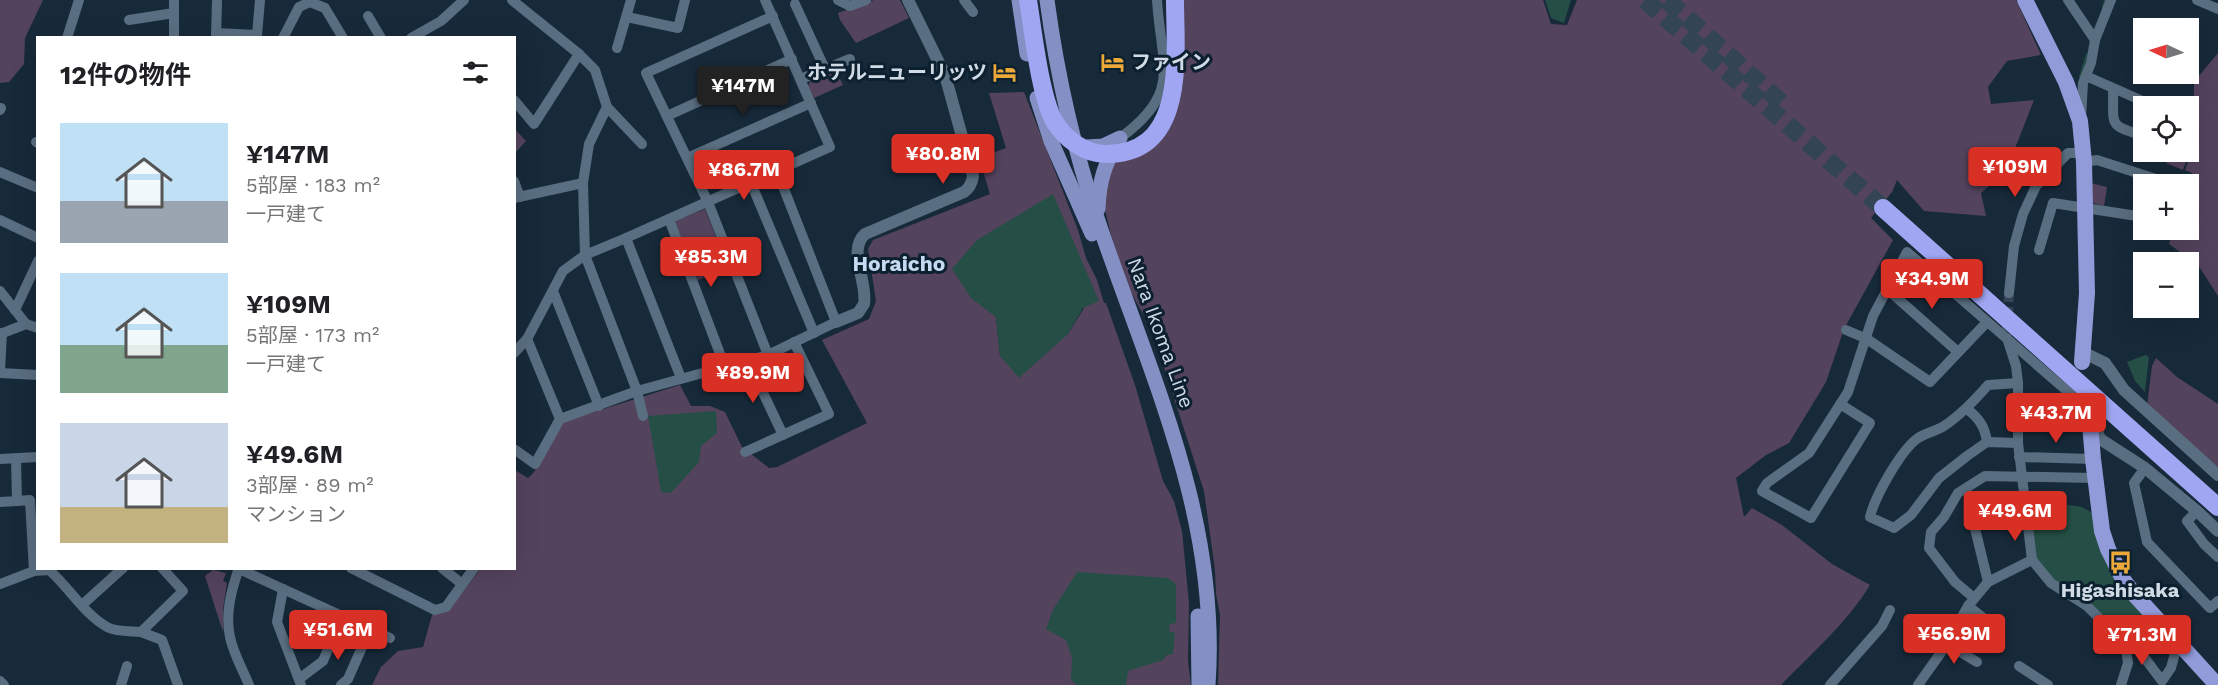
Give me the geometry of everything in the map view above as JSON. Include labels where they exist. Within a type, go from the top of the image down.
[{"type":"highway","points":[[1028,0],[1053,119],[1063,133],[1079,146],[1101,154],[1115,154],[1139,146],[1157,131],[1169,108],[1175,76],[1175,0]]},
{"type":"highway","points":[[2025,0],[2066,82],[2080,121],[2085,207],[2086,293],[2082,357]]},
{"type":"highway","points":[[2218,490],[1885,203],[2218,507]]},
{"type":"highway","points":[[2089,405],[2092,459],[2102,531],[2108,549],[2124,581],[2217,685]]},
{"type":"main road","name":"Nara Ikoma Line","points":[[1019,0],[1033,83],[1043,120],[1095,228]]},
{"type":"main road","name":"Nara Ikoma Line","points":[[1038,0],[1056,103],[1076,185],[1161,394],[1197,521],[1208,599],[1210,656],[1208,685]]},
{"type":"main road","name":"Nara Ikoma Line","points":[[1047,0],[1052,39],[1095,228],[1155,402],[1180,488],[1195,568],[1199,685]]},
{"type":"main road","points":[[1071,126],[1077,138],[1087,147],[1103,146],[1120,138]]},
{"type":"main road","points":[[1095,228],[1103,169],[1120,138]]},
{"type":"street","points":[[68,36],[79,0]]},
{"type":"street","points":[[174,0],[174,36]]},
{"type":"street","points":[[217,0],[216,35],[257,35],[260,0]]},
{"type":"street","points":[[415,36],[441,21],[464,0]]},
{"type":"street","points":[[512,0],[579,54],[595,70],[607,108],[642,144]]},
{"type":"street","points":[[617,48],[631,0]]},
{"type":"street","points":[[627,17],[678,28],[685,0]]},
{"type":"street","points":[[516,351],[526,339],[564,271],[585,255],[830,147],[765,0]]},
{"type":"street","points":[[838,0],[850,6],[866,0]]},
{"type":"street","points":[[516,450],[535,464],[560,418],[638,391],[768,355],[858,313],[865,298],[857,248],[861,237],[968,190],[973,176],[945,75],[908,0]]},
{"type":"street","points":[[964,0],[973,12]]},
{"type":"street","points":[[1120,138],[1149,114],[1162,90],[1164,63],[1157,0]]},
{"type":"street","points":[[2068,0],[2096,40]]},
{"type":"street","points":[[2080,121],[2086,76],[2111,0]]},
{"type":"street","points":[[2197,0],[2218,9]]},
{"type":"street","points":[[284,36],[299,8],[310,2],[325,8],[342,36]]},
{"type":"street","points":[[795,4],[825,69]]},
{"type":"street","points":[[129,20],[174,13]]},
{"type":"street","points":[[368,16],[380,36]]},
{"type":"street","points":[[768,355],[708,202],[646,73],[773,16]]},
{"type":"street","points":[[516,102],[534,124],[579,54]]},
{"type":"street","points":[[667,116],[792,59]]},
{"type":"street","points":[[801,79],[850,59]]},
{"type":"street","points":[[2086,76],[2133,97]]},
{"type":"street","points":[[2114,89],[2114,121],[2119,128],[2133,132]]},
{"type":"street","points":[[687,158],[811,103]]},
{"type":"street","points":[[607,108],[589,144],[583,183],[585,255],[638,391],[643,416]]},
{"type":"street","points":[[2009,292],[2017,230],[2036,186],[2068,153],[2141,174]]},
{"type":"street","points":[[777,171],[836,322]]},
{"type":"street","points":[[0,172],[36,187]]},
{"type":"street","points":[[517,197],[583,183]]},
{"type":"street","points":[[751,183],[814,333]]},
{"type":"street","points":[[2039,250],[2053,203],[2133,215]]},
{"type":"street","points":[[669,219],[725,367]]},
{"type":"street","points":[[0,220],[36,237]]},
{"type":"street","points":[[626,238],[681,378]]},
{"type":"street","points":[[1840,404],[1870,423],[1811,518],[1762,491],[1767,483],[1809,453],[1840,404],[1848,392],[1873,316],[1906,252],[2089,405],[2100,439],[2145,468],[2218,531]]},
{"type":"street","points":[[15,310],[36,265]]},
{"type":"street","points":[[1887,289],[1958,352]]},
{"type":"street","points":[[0,291],[32,326]]},
{"type":"street","points":[[553,291],[599,406]]},
{"type":"street","points":[[1846,330],[1867,339],[1930,382],[1987,322]]},
{"type":"street","points":[[32,326],[1,334],[0,372],[36,375]]},
{"type":"street","points":[[2007,335],[2019,383],[2019,457],[2032,560],[2051,583],[2087,606],[2125,642],[2128,663],[2121,685]]},
{"type":"street","points":[[526,339],[560,418]]},
{"type":"street","points":[[745,452],[829,414],[794,342]]},
{"type":"street","points":[[2082,357],[2104,363],[2124,390],[2218,475]]},
{"type":"street","points":[[748,361],[783,435]]},
{"type":"street","points":[[2018,443],[1987,442],[1939,478],[1911,515],[1894,528],[1870,517],[1873,506],[1893,469],[1917,439],[1941,428],[1967,409],[1988,385],[2019,383]]},
{"type":"street","points":[[1967,409],[1976,415],[1985,429],[1987,442]]},
{"type":"street","points":[[0,459],[36,457]]},
{"type":"street","points":[[2019,457],[2092,459]]},
{"type":"street","points":[[16,459],[17,501]]},
{"type":"street","points":[[2145,468],[2134,483],[2147,542],[2210,608],[2218,601]]},
{"type":"street","points":[[2001,631],[1971,602],[1929,548],[1931,532],[1944,517],[1958,493],[1985,476],[2095,478]]},
{"type":"street","points":[[0,502],[30,500],[35,540],[34,571]]},
{"type":"street","points":[[2197,511],[2187,521],[2204,544],[2218,557]]},
{"type":"street","points":[[1988,582],[1972,516],[2026,517]]},
{"type":"street","points":[[1918,685],[1947,644],[1971,602],[1988,582],[2032,560]]},
{"type":"street","points":[[0,584],[34,571],[49,570],[82,605],[109,628],[141,632],[162,640],[178,685]]},
{"type":"street","points":[[82,605],[118,570]]},
{"type":"street","points":[[141,632],[183,591],[164,570]]},
{"type":"street","points":[[239,570],[231,593],[228,616],[230,638],[249,685]]},
{"type":"street","points":[[241,570],[390,638]]},
{"type":"street","points":[[357,570],[435,610],[446,607],[472,570]]},
{"type":"street","points":[[444,570],[462,584]]},
{"type":"street","points":[[283,589],[277,622],[300,682],[323,661],[342,616]]},
{"type":"street","points":[[1830,685],[1882,626],[1890,610]]},
{"type":"street","points":[[2125,642],[2154,617]]},
{"type":"street","points":[[341,685],[348,679],[370,629]]},
{"type":"street","points":[[1929,633],[1977,662]]},
{"type":"street","points":[[2125,642],[2132,642],[2162,681],[2171,668],[2178,642]]},
{"type":"street","points":[[121,685],[127,666]]},
{"type":"street","points":[[2019,666],[2035,682],[2048,685]]},
{"type":"street","points":[[0,681],[4,685]]},
{"type":"shaded area","points":[[0,0],[43,0],[25,38],[24,64],[9,82],[0,83]]},
{"type":"shaded area","points":[[874,0],[900,0],[909,18],[856,43],[840,20],[838,13]]},
{"type":"shaded area","points":[[1183,0],[1543,0],[1551,24],[1567,25],[1577,0],[2016,0],[2041,55],[2007,61],[1988,87],[1991,104],[2034,100],[2006,171],[1981,193],[1986,216],[1924,211],[1897,180],[1892,192],[1871,218],[1893,240],[1844,329],[1826,382],[1789,443],[1766,455],[1736,478],[1744,517],[1752,508],[1782,525],[1832,564],[1870,585],[1840,625],[1781,685],[1218,685],[1220,615],[1204,491],[1152,330],[1128,287],[1111,235],[1103,201],[1111,164],[1140,155],[1151,148],[1162,136]]},
{"type":"shaded area","points":[[1545,0],[1571,0],[1564,23],[1551,18]]},
{"type":"shaded area","points":[[2218,53],[2218,296],[2199,267],[2199,252],[2180,252],[2169,244],[2170,240],[2199,240],[2199,174],[2192,174],[2185,170],[2188,162],[2199,162],[2199,96],[2194,96],[2194,84],[2199,84],[2199,76]]},
{"type":"shaded area","points":[[835,69],[843,85],[814,98],[808,86],[811,80]]},
{"type":"shaded area","points":[[1024,92],[1078,230],[1086,258],[1097,280],[1104,303],[1106,303],[1135,385],[1163,481],[1174,501],[1182,531],[1189,603],[1188,662],[1191,685],[372,685],[381,667],[398,651],[423,647],[432,615],[451,608],[479,570],[516,570],[516,471],[528,478],[534,472],[562,422],[680,385],[691,406],[710,406],[725,412],[742,447],[769,468],[777,467],[867,423],[822,340],[869,319],[876,301],[868,249],[873,240],[990,194],[979,158],[1006,148],[989,93]],"holes":[[[1084,308],[1068,334],[1000,356],[996,317],[991,312]]]},
{"type":"shaded area","points":[[516,130],[526,141],[516,152]]},
{"type":"shaded area","points":[[2166,162],[2186,162],[2183,170]]},
{"type":"shaded area","points":[[2091,183],[2107,187],[2104,206],[2090,200]]},
{"type":"shaded area","points":[[1053,194],[1099,301],[1083,308],[1068,334],[1019,378],[1000,356],[996,317],[971,298],[952,269],[977,240]]},
{"type":"shaded area","points":[[705,209],[728,268],[698,280],[675,221]]},
{"type":"shaded area","points":[[2145,355],[2149,357],[2145,392],[2135,381],[2127,362]]},
{"type":"shaded area","points":[[2156,358],[2177,377],[2218,404],[2218,467],[2147,406],[2152,366]]},
{"type":"shaded area","points":[[716,411],[717,433],[701,446],[699,462],[671,493],[661,492],[648,416]]},
{"type":"shaded area","points":[[2069,505],[2082,507],[2096,515],[2148,614],[2122,633],[2118,632],[2087,599],[2071,591],[2045,572],[2035,559],[2028,507]]},
{"type":"shaded area","points":[[213,570],[226,573],[223,581],[227,583],[223,609],[223,632],[205,576]]},
{"type":"shaded area","points":[[1077,572],[1168,578],[1176,584],[1176,623],[1170,624],[1169,631],[1175,633],[1173,654],[1167,655],[1163,660],[1128,671],[1126,685],[1077,685],[1071,680],[1072,658],[1066,640],[1046,629],[1053,610]]},
{"type":"waterway","points":[[2103,7],[2105,0]]},
{"type":"waterway","points":[[2080,77],[2087,54]]},
{"type":"tunnel","points":[[1645,0],[1883,208]]},
{"type":"tunnel","points":[[1667,0],[1784,105]]},
{"type":"tunnel","points":[[2007,332],[2009,293]]},
{"type":"place","name":"ファイン","points":[[1113,62]]},
{"type":"place","name":"ホテルニューリッツ","points":[[1005,72]]},
{"type":"place","name":"Higashisaka","points":[[2120,562]]},
{"type":"district","name":"Horaicho","points":[[899,263]]}]
